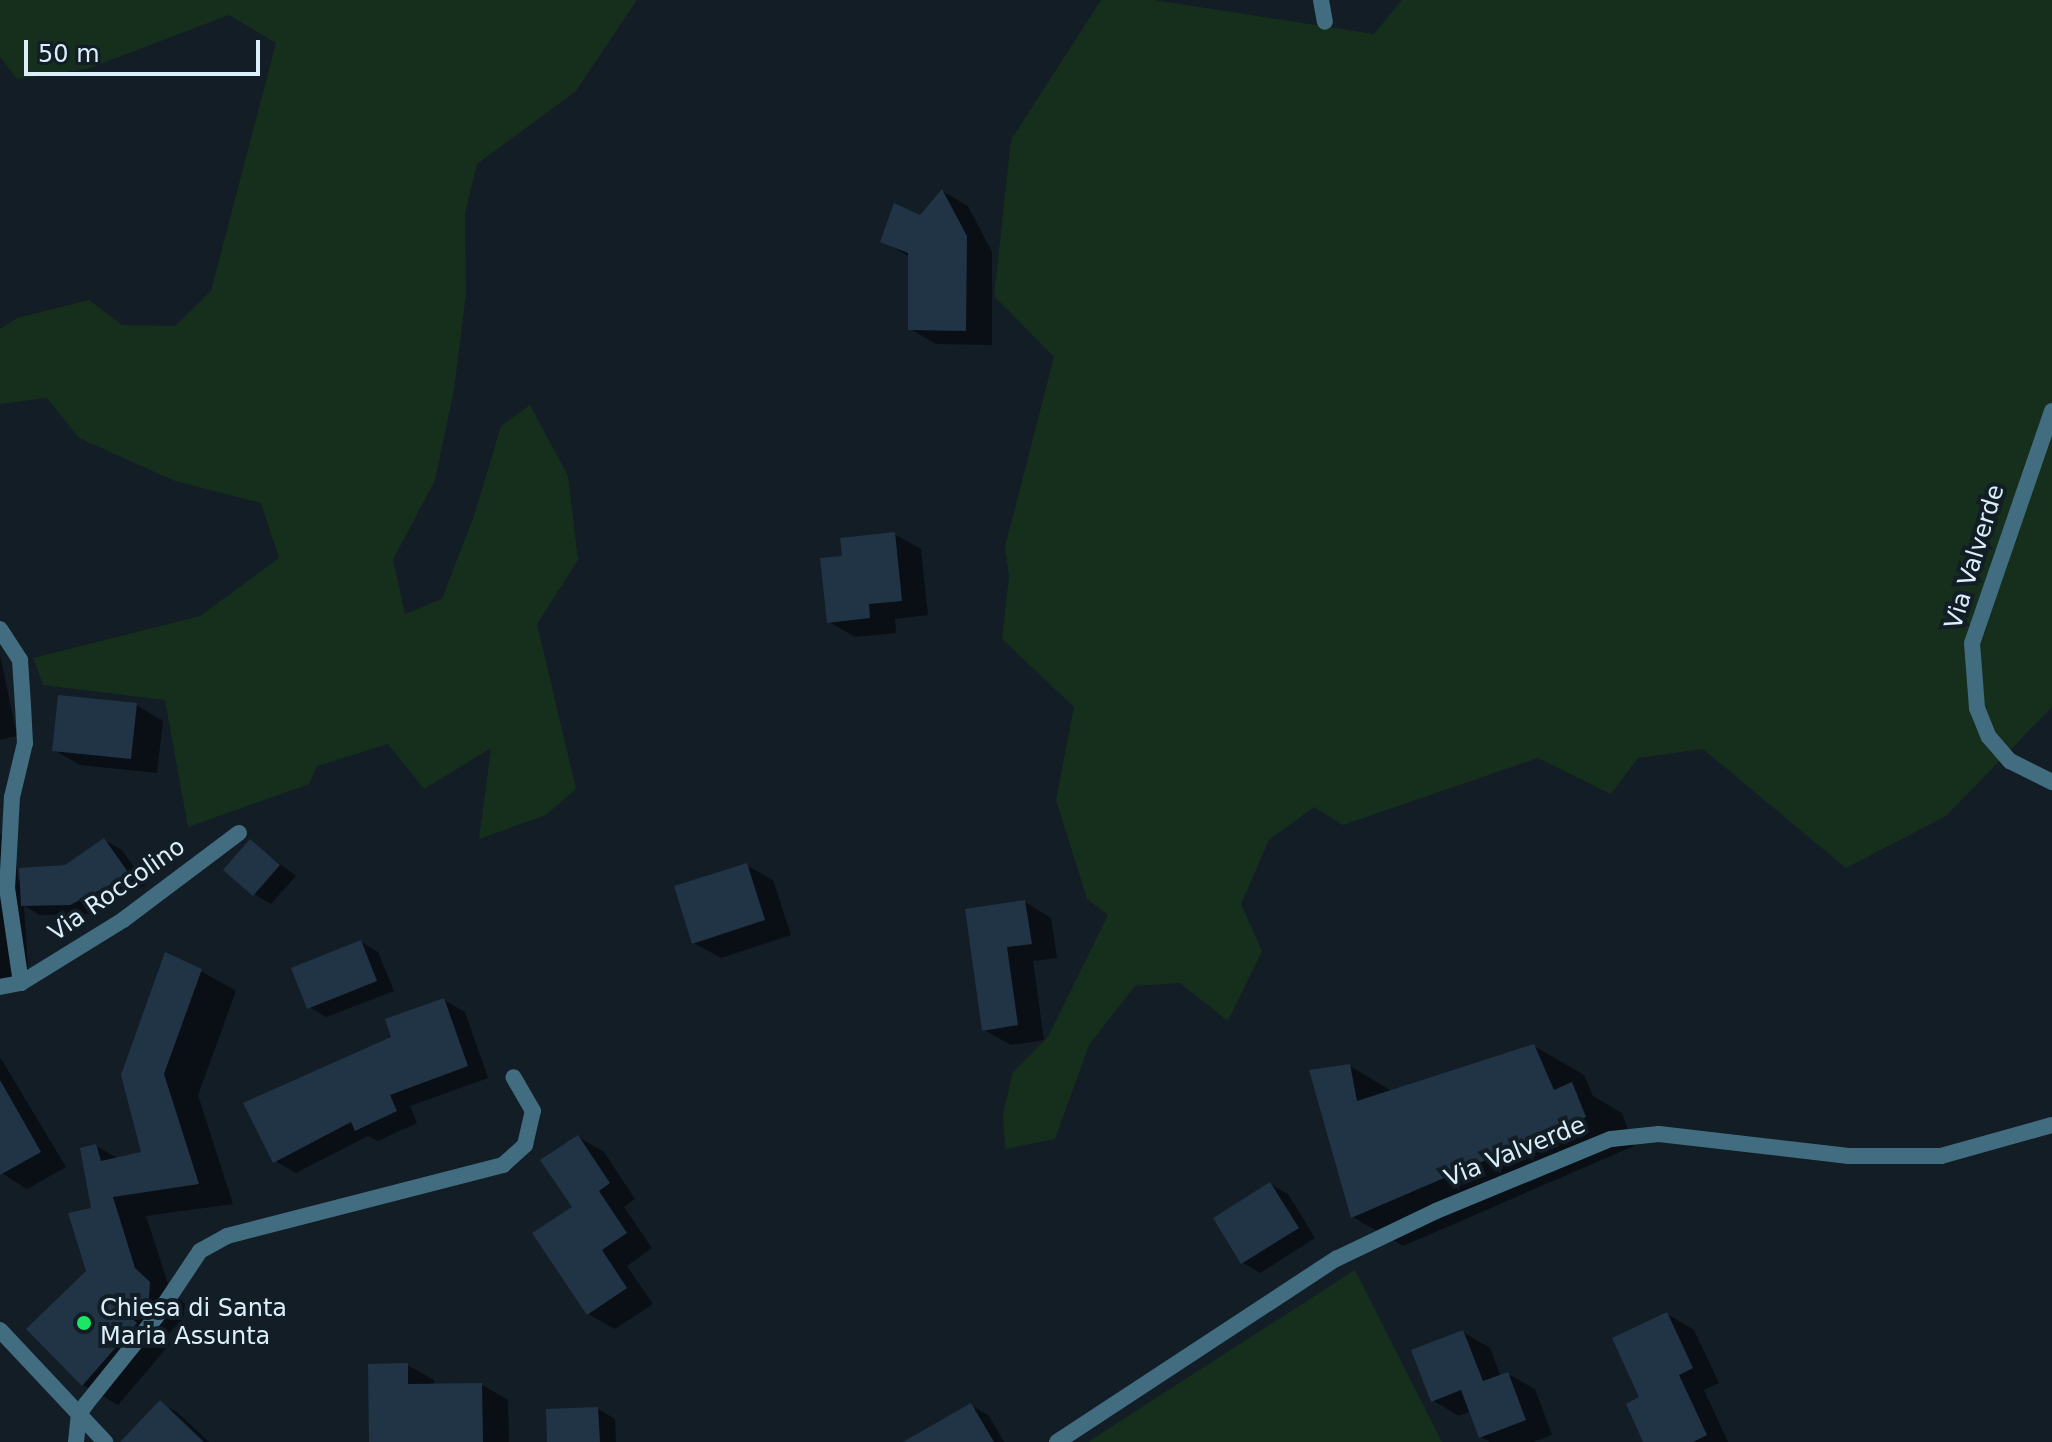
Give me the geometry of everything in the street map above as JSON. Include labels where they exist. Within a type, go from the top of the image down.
[{"type":"street","points":[[1321,0],[1325,22]]},
{"type":"street","name":"Via Valverde","points":[[2052,411],[1972,643],[1977,708],[1989,737],[2010,761],[2052,782]]},
{"type":"street","name":"Via Roccolino","points":[[0,629],[20,660],[22,690],[25,743],[12,797],[7,888],[21,983]]},
{"type":"street","name":"Via Roccolino","points":[[0,987],[21,983],[123,920],[239,833]]},
{"type":"street","points":[[76,1442],[79,1415],[156,1317],[200,1251],[227,1236],[503,1165],[525,1145],[533,1111],[513,1077]]},
{"type":"street","name":"Via Valverde","points":[[1057,1442],[1336,1259],[1436,1211],[1611,1139],[1659,1134],[1849,1156],[1941,1156],[2052,1125]]},
{"type":"street","points":[[0,1330],[105,1442]]},
{"type":"green space","points":[[0,0],[637,0],[576,91],[477,164],[465,213],[466,294],[454,390],[435,480],[393,560],[405,614],[442,599],[475,513],[501,426],[530,405],[568,476],[578,560],[537,624],[576,789],[546,815],[479,839],[491,748],[424,789],[388,744],[317,766],[309,784],[188,827],[165,700],[43,685],[33,658],[200,616],[279,558],[261,503],[175,481],[79,438],[47,398],[0,404],[0,329],[17,318],[89,300],[122,325],[175,326],[211,291],[276,43],[229,15],[87,69],[17,79],[0,57]]},
{"type":"green space","points":[[1101,0],[1154,0],[1374,34],[1402,0],[2052,0],[2052,707],[1946,816],[1846,868],[1703,749],[1638,758],[1611,794],[1538,758],[1343,825],[1314,807],[1269,840],[1241,904],[1262,951],[1228,1021],[1180,983],[1135,986],[1089,1045],[1055,1139],[1005,1149],[1003,1114],[1013,1072],[1048,1037],[1108,915],[1087,899],[1056,800],[1074,707],[1002,639],[1009,576],[1005,547],[1054,357],[994,296],[1011,140]]},
{"type":"green space","points":[[1355,1270],[1442,1442],[1088,1442],[1173,1387]]},
{"type":"building","points":[[942,189],[967,236],[966,331],[908,330],[908,253],[880,242],[894,203],[920,215]]},
{"type":"building","points":[[895,532],[902,601],[869,604],[870,618],[827,623],[820,558],[842,556],[840,538]]},
{"type":"building","points":[[58,695],[137,703],[131,759],[52,751]]},
{"type":"building","points":[[104,838],[130,875],[70,905],[21,906],[19,868],[65,865]]},
{"type":"building","points":[[250,839],[280,865],[253,896],[223,870]]},
{"type":"building","points":[[747,863],[765,920],[692,944],[674,886]]},
{"type":"building","points":[[1025,900],[1032,944],[1007,947],[1018,1025],[982,1031],[965,909]]},
{"type":"building","points":[[361,940],[377,981],[307,1009],[291,968]]},
{"type":"building","points":[[165,952],[202,969],[164,1074],[199,1184],[113,1197],[135,1268],[150,1282],[149,1299],[130,1317],[137,1323],[82,1386],[26,1329],[86,1271],[68,1213],[91,1208],[80,1148],[96,1144],[101,1161],[141,1152],[121,1075]]},
{"type":"building","points":[[444,998],[468,1066],[390,1095],[397,1111],[355,1131],[351,1122],[273,1163],[243,1103],[391,1037],[385,1019]]},
{"type":"building","points":[[1534,1044],[1554,1090],[1572,1082],[1586,1117],[1351,1218],[1309,1070],[1350,1064],[1357,1101]]},
{"type":"building","points":[[0,1080],[41,1152],[0,1175]]},
{"type":"building","points":[[578,1135],[610,1183],[599,1191],[627,1233],[602,1250],[627,1288],[587,1315],[532,1233],[572,1207],[540,1160]]},
{"type":"building","points":[[1270,1182],[1299,1228],[1241,1264],[1213,1218]]},
{"type":"building","points":[[1667,1312],[1693,1368],[1679,1375],[1707,1435],[1693,1442],[1643,1442],[1626,1404],[1639,1397],[1612,1338]]},
{"type":"building","points":[[1463,1330],[1483,1381],[1508,1372],[1526,1420],[1479,1438],[1461,1390],[1431,1402],[1411,1350]]},
{"type":"building","points":[[408,1363],[408,1384],[482,1383],[483,1442],[369,1442],[368,1364]]},
{"type":"building","points":[[160,1400],[204,1442],[120,1442]]},
{"type":"building","points":[[971,1403],[994,1442],[903,1442]]},
{"type":"building","points":[[598,1407],[600,1442],[547,1442],[546,1409]]},
{"type":"place","name":"Chiesa di Santa Maria Assunta","points":[[84,1323]]}]
